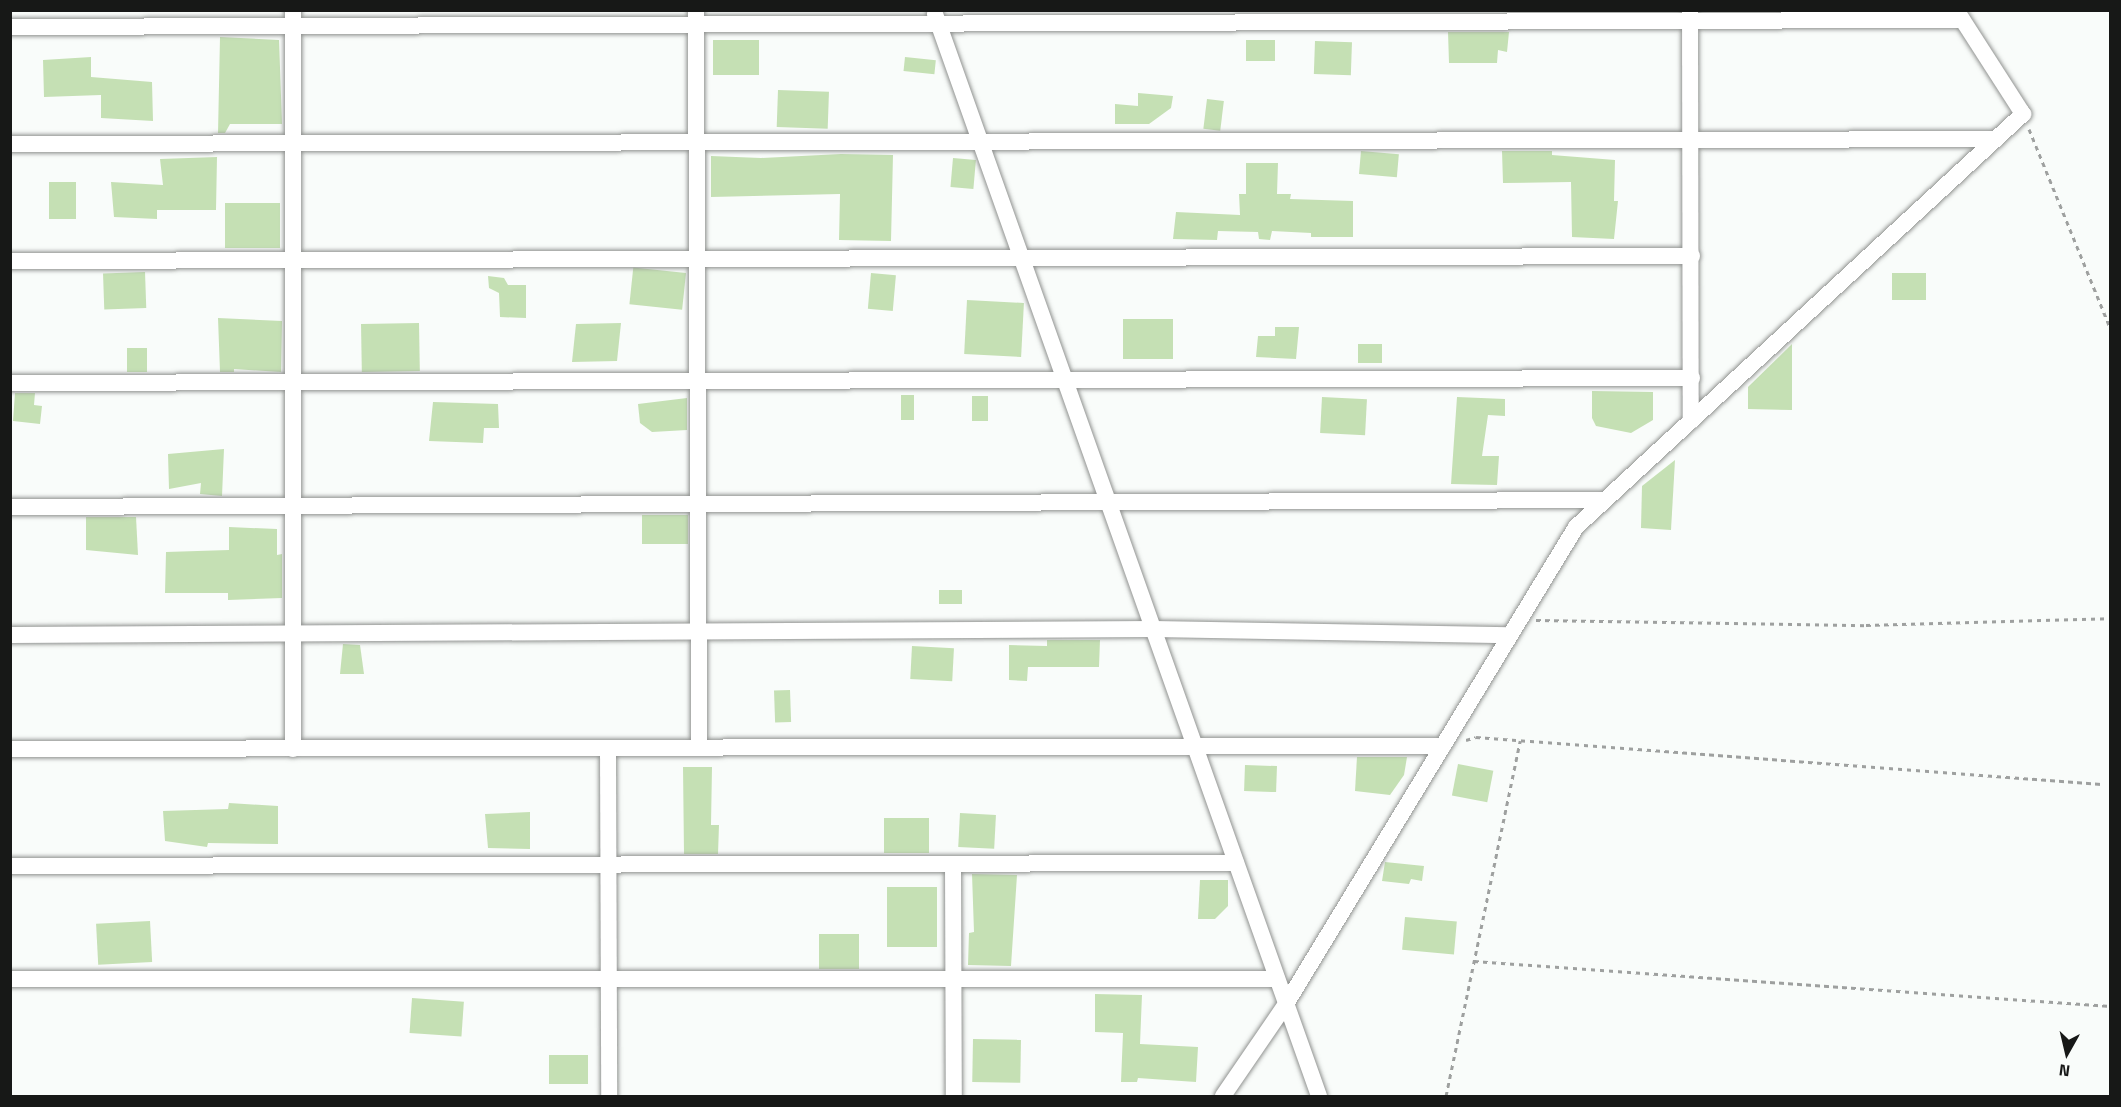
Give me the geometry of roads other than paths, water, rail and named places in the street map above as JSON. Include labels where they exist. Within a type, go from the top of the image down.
[{"type":"street","points":[[1690,14],[1691,421]]},
{"type":"street","points":[[10,27],[293,18],[1960,15],[2023,114],[1576,526],[1286,1005],[1223,1096]]},
{"type":"street","points":[[936,16],[1319,1096]]},
{"type":"street","points":[[696,17],[699,748]]},
{"type":"street","points":[[293,18],[293,749]]},
{"type":"street","points":[[10,144],[1996,139]]},
{"type":"street","points":[[10,261],[1692,256]]},
{"type":"street","points":[[10,383],[1692,378]]},
{"type":"street","points":[[10,507],[1605,500]]},
{"type":"street","points":[[10,635],[1154,629],[1510,635]]},
{"type":"street","points":[[10,749],[1443,746]]},
{"type":"street","points":[[608,748],[609,1096]]},
{"type":"street","points":[[10,866],[1236,863]]},
{"type":"street","points":[[953,864],[954,1096]]},
{"type":"street","points":[[10,979],[1277,979]]}]
